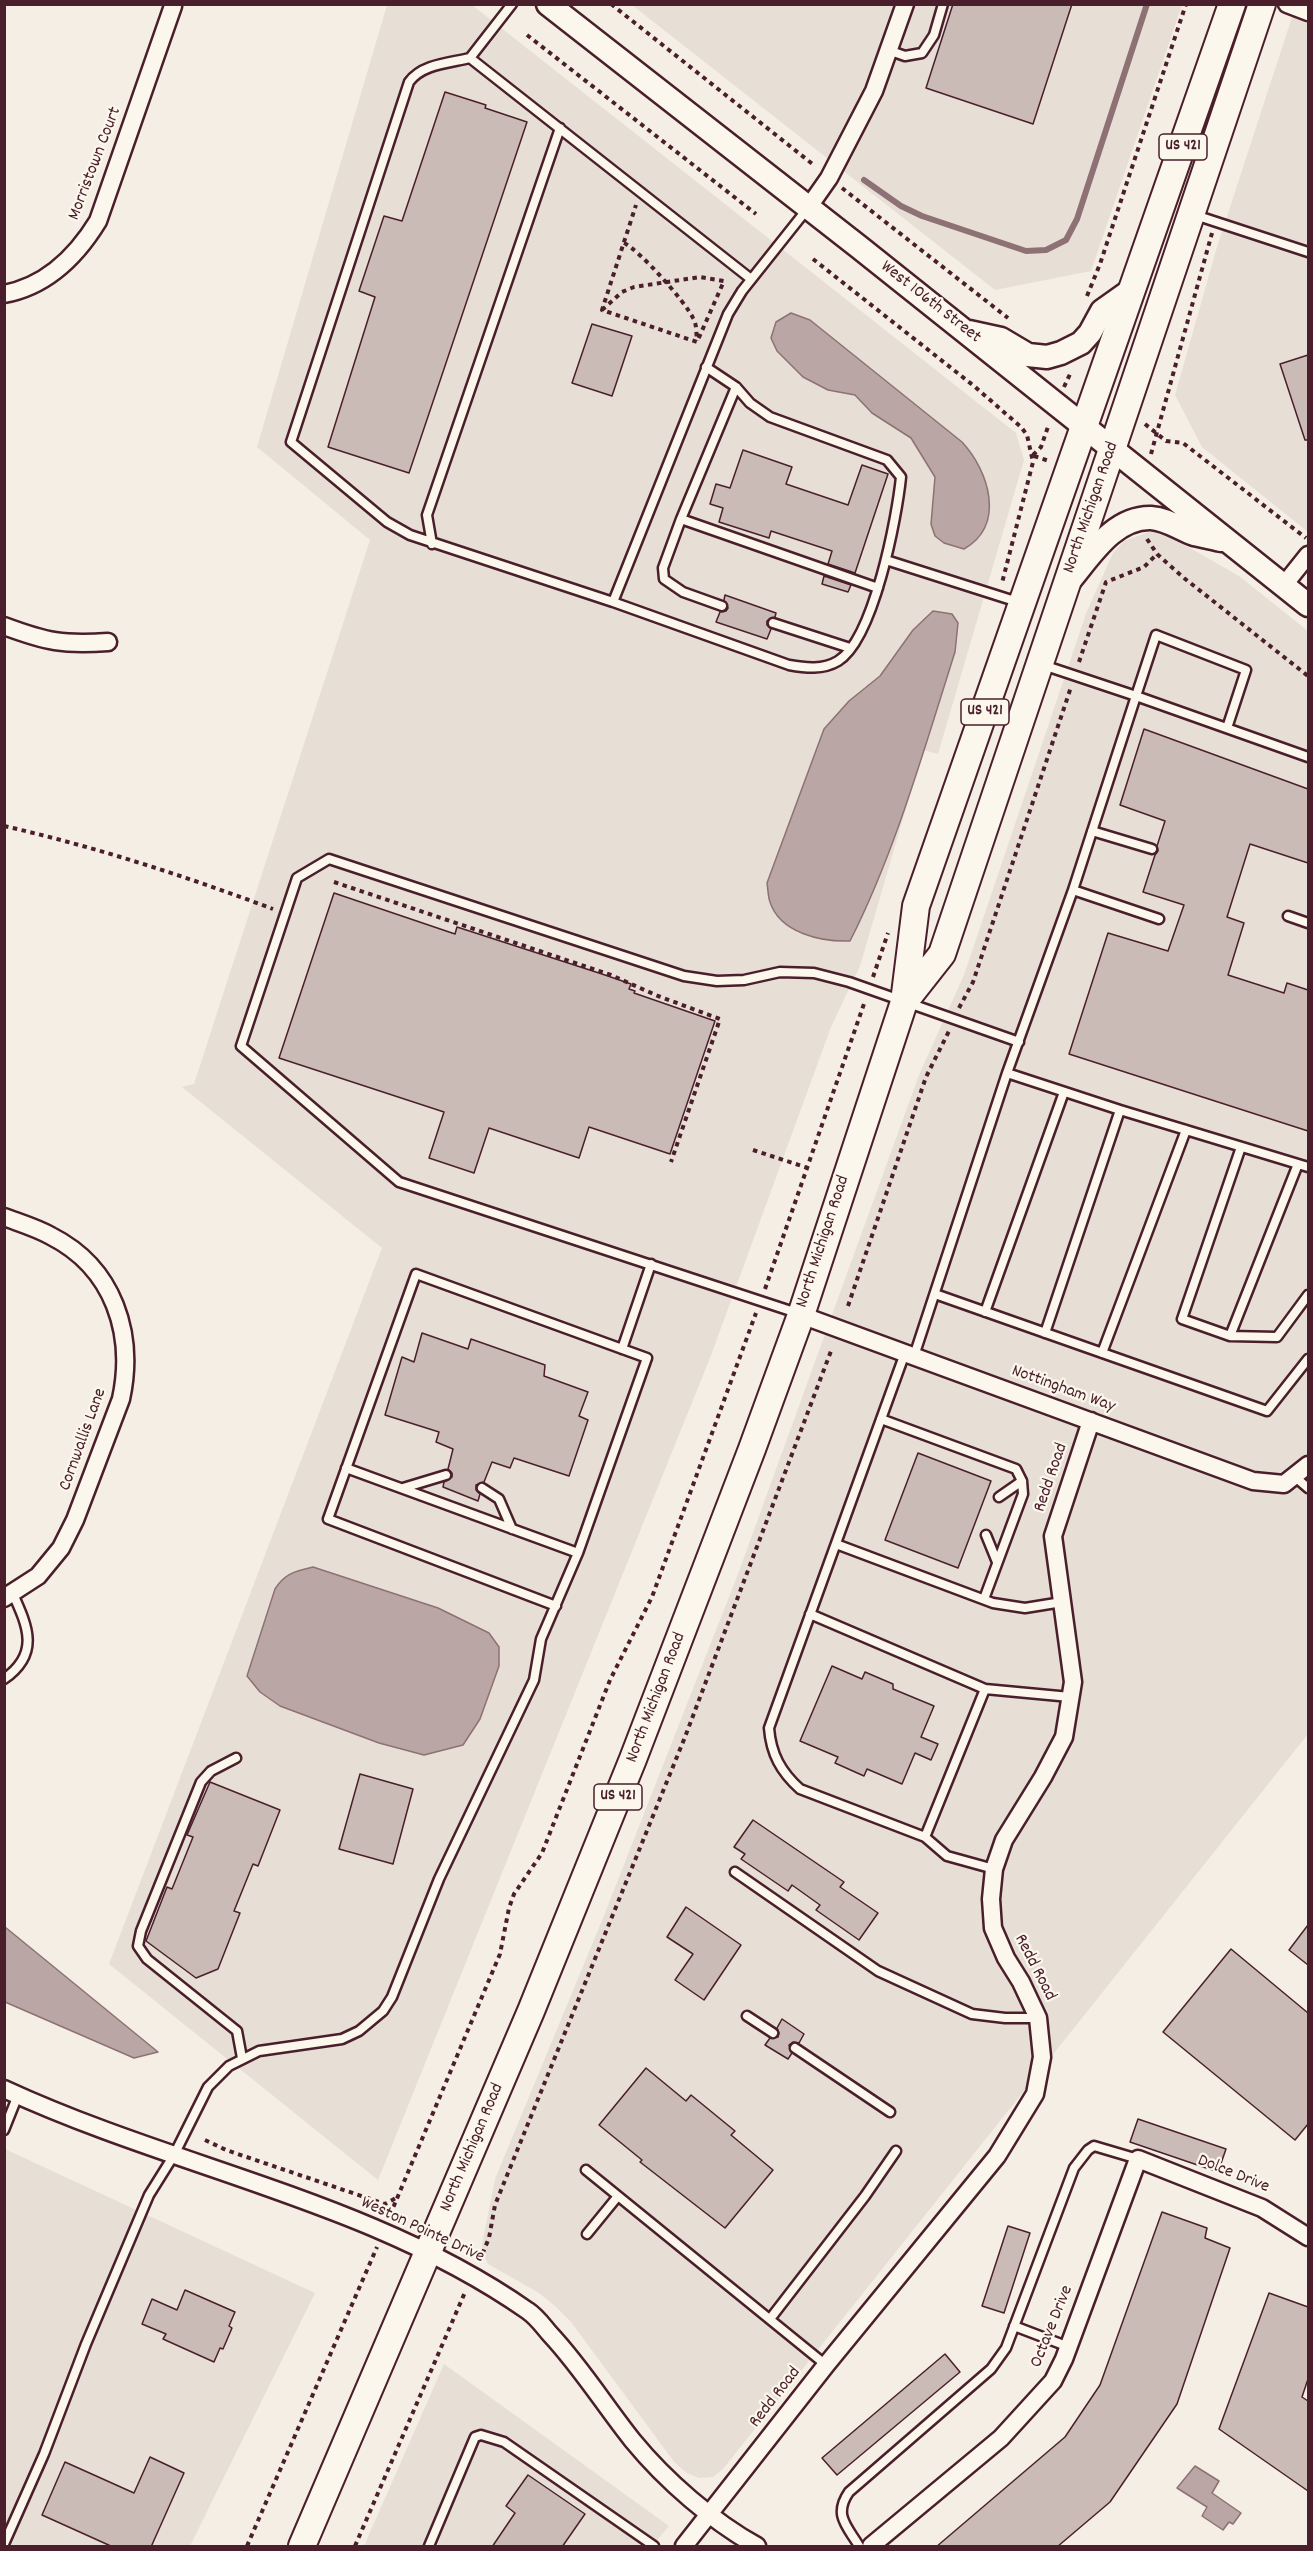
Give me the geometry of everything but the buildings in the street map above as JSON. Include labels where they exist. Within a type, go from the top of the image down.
[{"type":"main road","name":"North Michigan Road","points":[[302,2547],[531,2011],[633,1759],[752,1449],[801,1315],[904,1002],[916,906],[1024,604],[1232,4]]},
{"type":"main road","name":"North Michigan Road","points":[[904,1002],[942,954],[1262,4]]},
{"type":"street","name":"West 106th Street","points":[[548,4],[1085,426],[1308,605]]},
{"type":"street","points":[[808,208],[829,178],[874,91],[904,4]]},
{"type":"street","points":[[1287,4],[1308,12]]},
{"type":"street","name":"Morristown Court","points":[[4,294],[25,288],[58,270],[78,250],[98,221],[173,6]]},
{"type":"street","points":[[966,332],[1002,339],[1028,355],[1047,357],[1081,343],[1090,333],[1102,311],[1133,289]]},
{"type":"street","points":[[1065,586],[1112,532],[1136,520],[1152,518],[1194,534],[1228,541]]},
{"type":"street","points":[[1284,585],[1308,555]]},
{"type":"street","points":[[4,626],[50,642],[74,644],[108,642]]},
{"type":"street","name":"Cornwallis Lane","points":[[4,1217],[52,1236],[74,1250],[87,1263],[108,1289],[123,1326],[126,1349],[126,1376],[121,1400],[68,1536],[38,1576],[9,1596]]},
{"type":"street","name":"Nottingham Way","points":[[801,1315],[1253,1481],[1284,1484],[1308,1465]]},
{"type":"street","name":"Redd Road","points":[[684,2547],[826,2365],[997,2156],[1035,2094],[1042,2056],[1038,2018],[1021,1983],[1005,1958],[993,1928],[991,1899],[994,1869],[1004,1840],[1043,1777],[1064,1737],[1072,1682],[1053,1536],[1091,1421]]},
{"type":"street","name":"Weston Pointe Drive","points":[[11,2092],[174,2155],[384,2230],[473,2275],[531,2313],[594,2386],[634,2442],[668,2479],[710,2514]]},
{"type":"street","name":"Dolce Drive","points":[[1138,2159],[1262,2208],[1308,2237]]},
{"type":"street","name":"Octave Drive","points":[[871,2547],[1015,2425],[1053,2381],[1069,2347],[1138,2159]]},
{"type":"street","points":[[710,2514],[757,2547]]},
{"type":"lane","points":[[512,4],[470,58],[424,69],[409,82],[291,442],[387,522],[432,543],[613,602],[789,665],[805,668],[822,667],[839,660],[850,648],[866,620],[878,588],[898,505],[901,477],[887,460],[770,417],[750,403],[736,387],[706,367]]},
{"type":"lane","points":[[888,50],[905,56],[922,53],[934,34],[943,4]]},
{"type":"lane","points":[[470,58],[751,279]]},
{"type":"lane","points":[[432,543],[428,515],[560,128]]},
{"type":"lane","points":[[613,602],[728,314],[751,279],[808,208]]},
{"type":"lane","points":[[1192,214],[1308,252]]},
{"type":"lane","points":[[722,606],[683,592],[664,579],[663,568],[736,387]]},
{"type":"lane","points":[[681,519],[878,588]]},
{"type":"lane","points":[[886,561],[1024,604]]},
{"type":"lane","points":[[773,623],[850,648]]},
{"type":"lane","points":[[994,1869],[947,1856],[925,1836],[800,1789],[786,1776],[777,1761],[770,1745],[769,1728],[881,1419],[934,1294],[1007,1073],[1073,890],[1156,635],[1246,670],[1227,728]]},
{"type":"lane","points":[[1039,664],[1308,757]]},
{"type":"lane","points":[[1092,831],[1152,849]]},
{"type":"lane","points":[[801,1315],[399,1182],[241,1046],[297,878],[329,859],[684,976],[717,981],[744,980],[780,972],[814,973],[869,989],[1019,1042]]},
{"type":"lane","points":[[1073,890],[1159,920]]},
{"type":"lane","points":[[1288,916],[1308,923]]},
{"type":"lane","points":[[1007,1073],[1308,1167]]},
{"type":"lane","points":[[985,1312],[1064,1092]]},
{"type":"lane","points":[[1045,1333],[1120,1110]]},
{"type":"lane","points":[[1102,1353],[1186,1130]]},
{"type":"lane","points":[[1241,1147],[1182,1319],[1230,1336],[1277,1336],[1308,1295]]},
{"type":"lane","points":[[1230,1336],[1298,1164]]},
{"type":"lane","points":[[622,1349],[651,1264]]},
{"type":"lane","points":[[4,2544],[44,2454],[86,2344],[149,2195],[174,2155],[208,2087],[229,2066],[242,2058],[274,2048],[342,2039],[359,2031],[383,2011],[399,1983],[439,1879],[534,1680],[541,1639],[556,1606],[578,1552],[647,1358],[416,1274],[327,1519],[556,1606]]},
{"type":"lane","points":[[934,1294],[1267,1411],[1308,1359]]},
{"type":"lane","points":[[881,1419],[1016,1469],[1022,1481],[1023,1494],[984,1599]]},
{"type":"lane","points":[[346,1468],[578,1552]]},
{"type":"lane","points":[[403,1488],[446,1475]]},
{"type":"lane","points":[[1294,1476],[1308,1488]]},
{"type":"lane","points":[[999,1497],[1022,1481]]},
{"type":"lane","points":[[482,1488],[499,1499],[512,1529]]},
{"type":"lane","points":[[986,1535],[997,1562]]},
{"type":"lane","points":[[836,1544],[984,1599],[1025,1608],[1062,1602]]},
{"type":"lane","points":[[4,1679],[14,1672],[23,1658],[28,1635],[26,1623],[9,1596]]},
{"type":"lane","points":[[810,1614],[985,1689],[1070,1697]]},
{"type":"lane","points":[[925,1836],[985,1689]]},
{"type":"lane","points":[[236,1758],[211,1771],[201,1782],[141,1930],[138,1946],[147,1959],[237,2031],[242,2058]]},
{"type":"lane","points":[[735,1872],[887,1976],[972,2014],[1005,2018],[1038,2018]]},
{"type":"lane","points":[[747,2016],[773,2033]]},
{"type":"lane","points":[[795,2048],[890,2112]]},
{"type":"lane","points":[[4,2130],[11,2092]]},
{"type":"lane","points":[[859,2547],[842,2518],[841,2503],[849,2492],[991,2369],[1006,2348],[1074,2168],[1094,2146],[1138,2159]]},
{"type":"lane","points":[[770,2319],[865,2196],[896,2151]]},
{"type":"lane","points":[[586,2170],[826,2365]]},
{"type":"lane","points":[[587,2234],[618,2196]]},
{"type":"lane","points":[[1014,2326],[1069,2347]]},
{"type":"lane","points":[[429,2547],[475,2437],[481,2435],[504,2442],[654,2547]]},
{"type":"path","points":[[1082,307],[1100,264],[1186,4]]},
{"type":"path","points":[[527,35],[756,214]]},
{"type":"path","points":[[602,310],[640,192]]},
{"type":"path","points":[[624,243],[642,256],[682,302],[695,321],[697,342]]},
{"type":"path","points":[[813,259],[974,386],[1021,427],[1027,435],[1033,462],[999,595]]},
{"type":"path","points":[[602,310],[622,292],[634,287],[700,277],[724,281],[697,342]]},
{"type":"path","points":[[602,310],[697,342]]},
{"type":"path","points":[[1156,433],[1166,441],[1183,443],[1308,540]]},
{"type":"path","points":[[1144,534],[1157,554],[1308,676]]},
{"type":"path","points":[[848,1306],[926,1077],[973,981],[1106,582],[1144,567],[1157,554]]},
{"type":"path","points":[[4,826],[79,843],[208,884],[285,913]]},
{"type":"path","points":[[334,882],[611,975],[658,996],[720,1019],[672,1162]]},
{"type":"path","points":[[205,2140],[226,2150],[384,2204],[392,2202],[399,2195],[500,1954],[514,1894],[542,1853],[610,1680],[652,1597],[808,1168],[891,925]]},
{"type":"path","points":[[753,1150],[808,1168]]},
{"type":"path","points":[[485,2247],[495,2205],[686,1737],[831,1351]]},
{"type":"path","points":[[248,2547],[368,2270]]},
{"type":"path","points":[[355,2547],[456,2312]]},
{"type":"shaded area","points":[[387,5],[472,5],[1016,433],[1024,460],[938,754],[923,750],[860,966],[831,1027],[710,1358],[378,2180],[109,1964],[382,1248],[182,1087],[194,1084],[370,540],[257,447]]},
{"type":"shaded area","points":[[632,5],[1182,5],[1091,271],[995,290]]},
{"type":"shaded area","points":[[1296,5],[1308,5],[1308,532],[1202,447],[1175,395],[1217,247]]},
{"type":"shaded area","points":[[791,313],[810,320],[962,442],[972,454],[986,482],[989,497],[989,512],[985,526],[977,539],[964,549],[944,543],[935,536],[931,524],[935,477],[911,438],[872,413],[855,395],[828,390],[803,377],[777,351],[771,338],[776,322]]},
{"type":"shaded area","points":[[1160,531],[1239,576],[1308,631],[1308,1734],[723,2469],[713,2477],[699,2478],[687,2473],[675,2463],[571,2322],[539,2293],[488,2264],[482,2245],[495,2179],[603,1918],[738,1574],[919,1075],[964,975],[1087,611],[1113,553],[1124,541],[1149,532]]},
{"type":"shaded area","points":[[933,611],[952,614],[958,623],[955,652],[908,799],[881,871],[850,941],[827,940],[803,934],[792,928],[775,913],[769,900],[767,883],[824,729],[849,701],[880,676],[913,630]]},
{"type":"shaded area","points":[[313,1567],[438,1608],[489,1633],[499,1647],[499,1666],[480,1719],[463,1745],[424,1755],[379,1743],[280,1706],[260,1692],[247,1676],[275,1589],[287,1576]]},
{"type":"shaded area","points":[[5,1927],[158,2052],[134,2058],[5,2002]]},
{"type":"shaded area","points":[[5,2149],[315,2293],[190,2546],[5,2546]]},
{"type":"shaded area","points":[[444,2364],[669,2526],[652,2546],[364,2546]]},
{"type":"shaded area","points":[[1195,2466],[1219,2481],[1212,2493],[1241,2513],[1233,2524],[1229,2522],[1223,2530],[1202,2516],[1207,2507],[1177,2488]]},
{"type":"waterway","points":[[864,180],[901,206],[922,216],[1026,251],[1046,250],[1066,240],[1077,219],[1147,4]]}]
